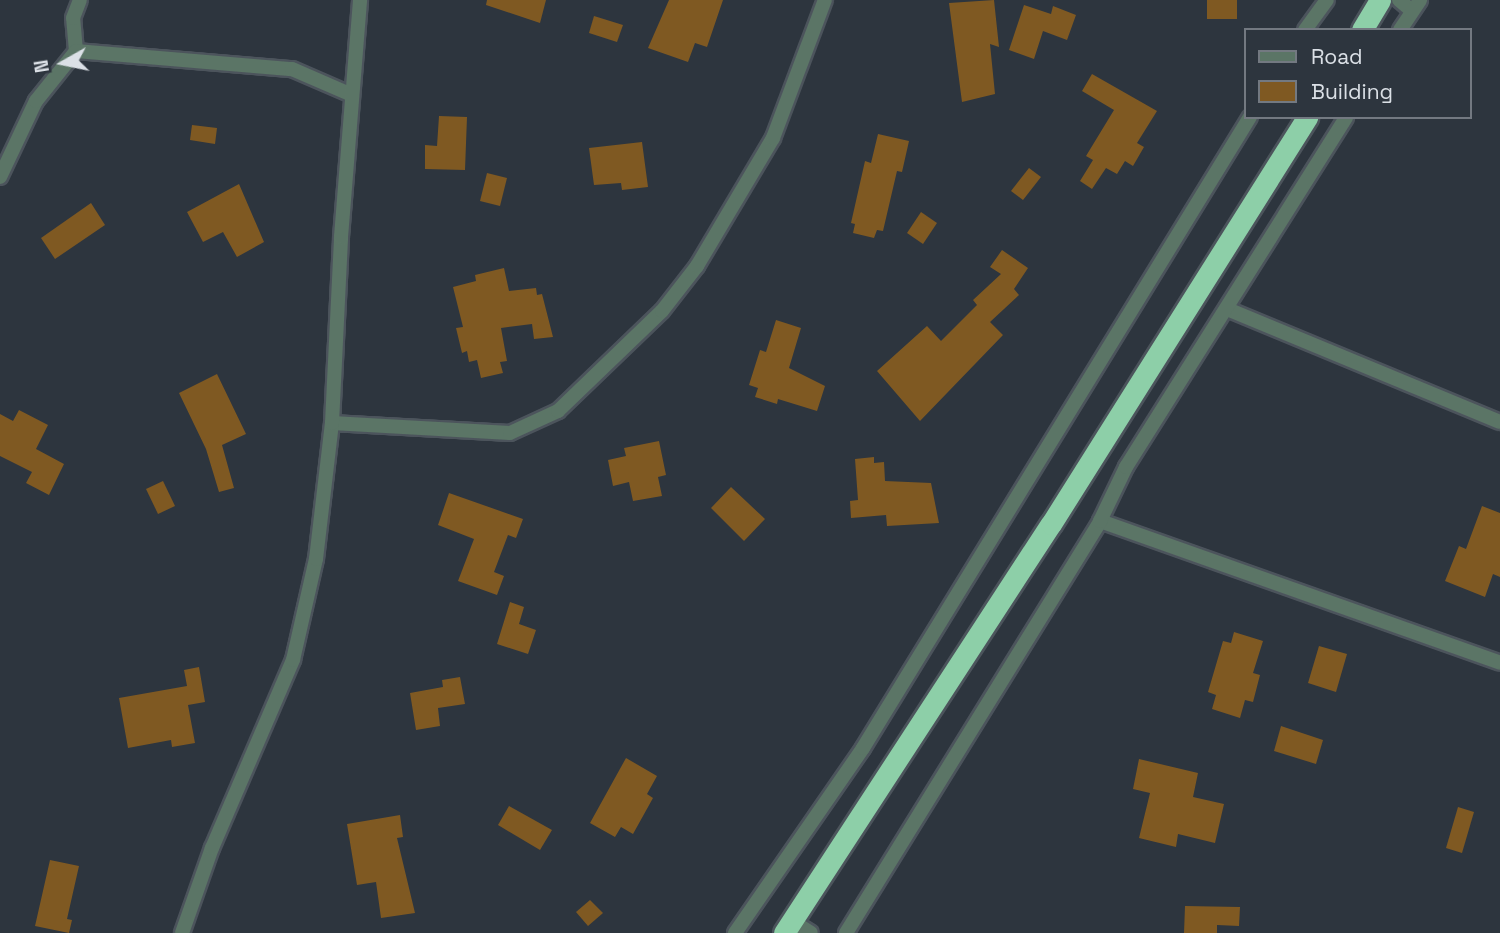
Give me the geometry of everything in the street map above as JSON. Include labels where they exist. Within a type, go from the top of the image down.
[{"type":"highway","points":[[1363,28],[1380,0]]},
{"type":"highway","points":[[788,927],[1051,524],[1306,119]]},
{"type":"street","points":[[0,177],[37,101],[75,51],[73,18],[80,0]]},
{"type":"street","points":[[182,933],[212,848],[293,660],[316,559],[332,423],[360,0]]},
{"type":"street","points":[[332,423],[510,433],[558,411],[662,312],[697,265],[774,138],[825,0]]},
{"type":"street","points":[[1306,28],[1327,0]]},
{"type":"street","points":[[1399,0],[1416,5],[1401,28]]},
{"type":"street","points":[[75,51],[292,69],[352,95]]},
{"type":"street","points":[[735,933],[863,748],[1249,119]]},
{"type":"street","points":[[846,933],[1100,521],[1126,467],[1345,119]]},
{"type":"street","points":[[1227,309],[1500,422]]},
{"type":"street","points":[[1100,521],[1500,663]]},
{"type":"street","points":[[788,927],[811,933]]},
{"type":"building","points":[[487,0],[546,0],[540,23],[486,5]]},
{"type":"building","points":[[669,0],[723,0],[707,47],[695,43],[688,62],[648,48]]},
{"type":"building","points":[[994,0],[999,47],[990,44],[995,94],[962,102],[949,3]]},
{"type":"building","points":[[1207,0],[1237,0],[1237,19],[1207,19]]},
{"type":"building","points":[[1024,5],[1051,14],[1053,6],[1076,15],[1067,40],[1043,31],[1034,59],[1009,50]]},
{"type":"building","points":[[594,16],[623,25],[617,42],[589,33]]},
{"type":"building","points":[[1092,74],[1157,111],[1137,143],[1144,147],[1133,166],[1125,161],[1117,174],[1106,168],[1092,189],[1080,181],[1093,160],[1086,156],[1114,110],[1082,91]]},
{"type":"building","points":[[439,116],[467,117],[465,170],[425,169],[425,145],[437,146]]},
{"type":"building","points":[[192,125],[217,128],[215,144],[190,140]]},
{"type":"building","points":[[878,134],[909,141],[902,172],[897,171],[883,231],[877,230],[874,238],[853,233],[855,224],[851,223],[865,161],[871,163]]},
{"type":"building","points":[[642,142],[648,187],[622,190],[621,183],[594,185],[589,148]]},
{"type":"building","points":[[1029,168],[1041,177],[1023,200],[1011,191]]},
{"type":"building","points":[[487,173],[507,178],[500,206],[480,201]]},
{"type":"building","points":[[239,184],[264,242],[237,257],[223,232],[203,242],[187,212]]},
{"type":"building","points":[[91,203],[105,225],[55,259],[41,238]]},
{"type":"building","points":[[921,212],[937,223],[923,244],[907,233]]},
{"type":"building","points":[[1002,250],[1028,268],[1014,289],[1019,295],[990,322],[1003,335],[920,421],[877,371],[927,326],[941,341],[977,305],[973,300],[1001,274],[990,267]]},
{"type":"building","points":[[504,268],[509,291],[536,288],[537,295],[542,294],[553,337],[534,339],[532,324],[501,328],[507,361],[500,362],[503,373],[481,378],[477,360],[469,362],[467,351],[462,353],[456,328],[463,327],[453,287],[476,281],[475,275]]},
{"type":"building","points":[[776,320],[801,328],[789,368],[825,386],[817,411],[778,399],[777,404],[755,397],[758,388],[749,385],[760,350],[766,352]]},
{"type":"building","points":[[217,374],[246,434],[222,445],[234,488],[219,492],[206,449],[179,393]]},
{"type":"building","points":[[19,410],[48,425],[36,449],[64,464],[49,495],[26,483],[32,472],[0,456],[0,414],[13,421]]},
{"type":"building","points":[[659,441],[666,475],[658,477],[662,496],[633,501],[629,482],[613,486],[608,460],[626,456],[624,448]]},
{"type":"building","points":[[874,457],[874,463],[884,462],[885,481],[931,483],[939,523],[887,526],[886,515],[851,518],[850,501],[858,500],[855,459]]},
{"type":"building","points":[[163,481],[175,506],[158,514],[146,489]]},
{"type":"building","points":[[731,487],[765,519],[744,541],[711,508]]},
{"type":"building","points":[[449,493],[523,519],[516,538],[508,535],[494,572],[504,576],[497,595],[458,581],[474,539],[438,525]]},
{"type":"building","points":[[1482,506],[1500,513],[1500,577],[1493,574],[1485,597],[1445,581],[1459,546],[1466,549]]},
{"type":"building","points":[[510,602],[524,607],[519,624],[536,630],[528,654],[497,644]]},
{"type":"building","points":[[1234,632],[1263,641],[1253,673],[1260,675],[1253,702],[1245,700],[1240,718],[1212,709],[1216,695],[1208,692],[1223,641],[1231,643]]},
{"type":"building","points":[[1319,646],[1347,654],[1336,692],[1308,683]]},
{"type":"building","points":[[199,667],[205,702],[188,705],[195,743],[172,747],[171,740],[128,748],[119,698],[187,686],[184,670]]},
{"type":"building","points":[[460,677],[465,704],[438,708],[440,726],[416,730],[410,693],[443,687],[442,680]]},
{"type":"building","points":[[1281,726],[1323,740],[1316,764],[1274,751]]},
{"type":"building","points":[[626,758],[657,776],[647,794],[653,798],[633,834],[621,827],[615,837],[590,823]]},
{"type":"building","points":[[1139,759],[1198,773],[1193,797],[1224,804],[1215,843],[1178,834],[1176,847],[1139,838],[1150,793],[1133,789]]},
{"type":"building","points":[[509,806],[552,830],[540,850],[498,825]]},
{"type":"building","points":[[1458,807],[1474,812],[1462,853],[1446,848]]},
{"type":"building","points":[[400,815],[403,837],[397,838],[415,913],[381,918],[376,882],[357,885],[347,824]]},
{"type":"building","points":[[50,860],[79,866],[67,919],[72,920],[69,933],[35,926]]},
{"type":"building","points":[[590,900],[603,913],[588,926],[576,912]]},
{"type":"building","points":[[1185,906],[1240,907],[1239,926],[1217,925],[1217,933],[1184,933]]}]
